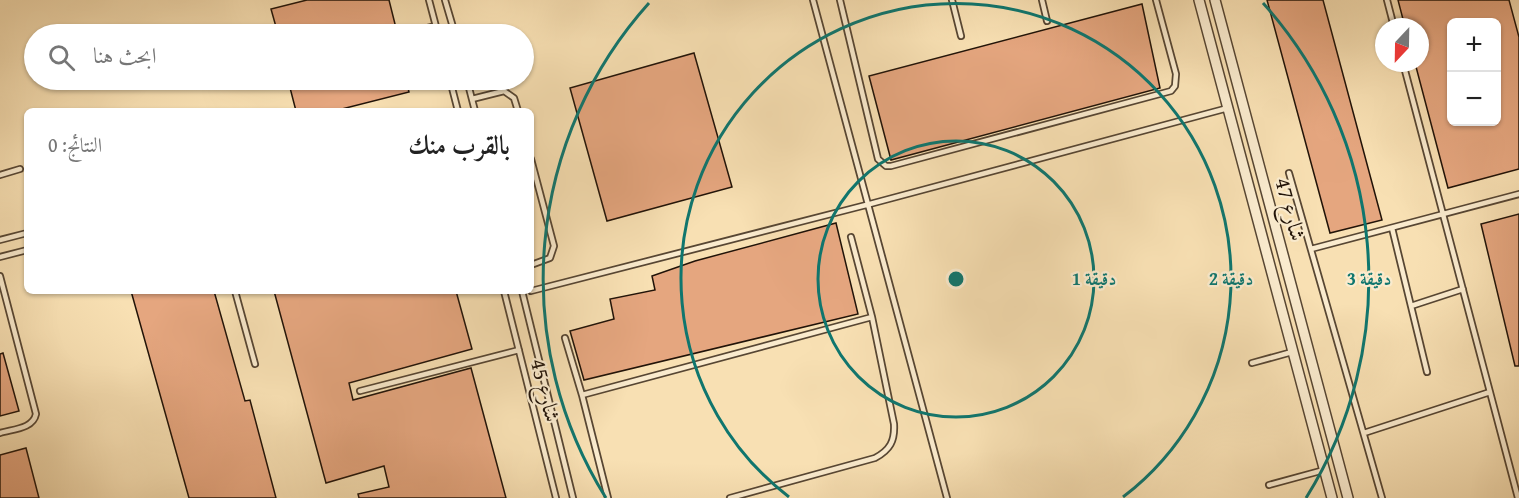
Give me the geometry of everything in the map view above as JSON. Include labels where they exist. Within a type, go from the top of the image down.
[{"type":"street","name":"شارع 47","points":[[1199,0],[1332,498]]},
{"type":"street","name":"شارع 47","points":[[1215,0],[1348,498]]},
{"type":"lane","points":[[429,0],[435,24]]},
{"type":"lane","points":[[446,0],[452,24]]},
{"type":"lane","points":[[813,0],[870,204],[947,498]]},
{"type":"lane","points":[[840,0],[878,159],[886,166],[1171,91],[1175,86],[1176,74],[1156,0]]},
{"type":"lane","points":[[952,0],[961,36]]},
{"type":"lane","points":[[1042,0],[1047,21]]},
{"type":"lane","points":[[1387,0],[1392,18]]},
{"type":"lane","points":[[1405,72],[1518,498]]},
{"type":"lane","points":[[453,90],[457,108]]},
{"type":"lane","points":[[470,90],[474,108]]},
{"type":"lane","points":[[472,99],[504,91],[514,98],[517,108]]},
{"type":"lane","points":[[534,290],[870,204],[1228,108]]},
{"type":"lane","points":[[0,175],[20,169]]},
{"type":"lane","points":[[534,170],[554,246],[550,258],[534,264]]},
{"type":"lane","points":[[1289,173],[1382,498]]},
{"type":"lane","points":[[1311,249],[1519,194]]},
{"type":"lane","points":[[1392,228],[1427,372]]},
{"type":"lane","points":[[0,240],[24,234]]},
{"type":"lane","points":[[730,498],[875,458],[885,453],[891,445],[894,424],[872,317],[851,237]]},
{"type":"lane","points":[[0,257],[24,251]]},
{"type":"lane","points":[[0,276],[2,294],[36,414],[30,425],[0,433]]},
{"type":"lane","points":[[1411,306],[1463,289]]},
{"type":"lane","points":[[236,294],[255,364]]},
{"type":"lane","name":"شارع 45","points":[[505,294],[556,498]]},
{"type":"lane","name":"شارع 45","points":[[522,294],[573,498]]},
{"type":"lane","points":[[582,395],[872,317]]},
{"type":"lane","points":[[565,338],[608,498]]},
{"type":"lane","points":[[360,391],[519,350]]},
{"type":"lane","points":[[1252,363],[1292,352]]},
{"type":"lane","points":[[1364,434],[1490,393]]},
{"type":"lane","points":[[1269,485],[1324,470]]},
{"type":"building","points":[[307,0],[389,0],[395,24],[275,24],[271,9]]},
{"type":"building","points":[[1267,0],[1323,0],[1382,220],[1330,233]]},
{"type":"building","points":[[1398,0],[1509,0],[1519,37],[1519,169],[1448,188],[1417,72],[1429,72],[1429,18],[1403,18]]},
{"type":"building","points":[[1142,4],[1160,88],[891,160],[869,76]]},
{"type":"building","points":[[694,53],[732,187],[607,221],[570,88]]},
{"type":"building","points":[[291,90],[408,90],[409,92],[346,108],[295,108]]},
{"type":"building","points":[[1519,214],[1519,366],[1515,366],[1481,224]]},
{"type":"building","points":[[836,223],[858,314],[584,380],[570,331],[614,319],[610,299],[655,290],[652,276],[695,261]]},
{"type":"building","points":[[132,294],[215,294],[245,401],[250,400],[276,498],[189,498]]},
{"type":"building","points":[[275,294],[457,294],[472,349],[349,383],[353,400],[471,368],[506,498],[359,498],[358,494],[389,487],[384,466],[326,483]]},
{"type":"building","points":[[3,353],[19,411],[0,416],[0,354]]},
{"type":"building","points":[[26,448],[39,498],[0,498],[0,455]]}]
